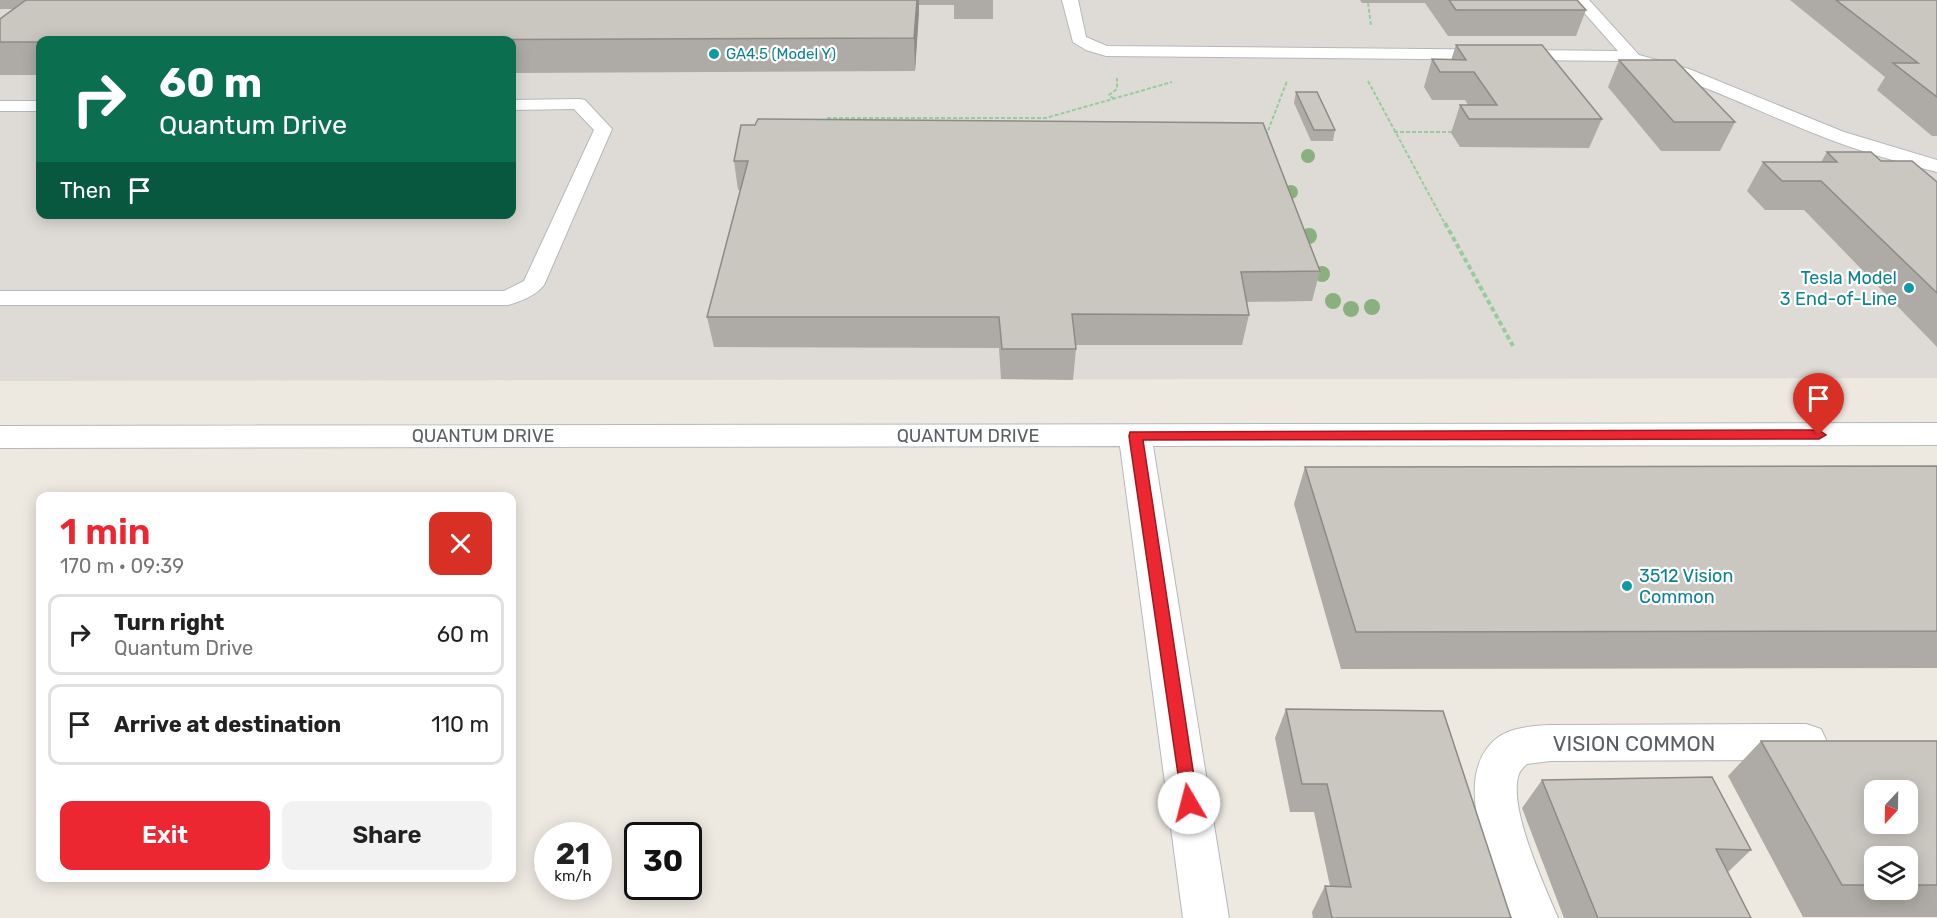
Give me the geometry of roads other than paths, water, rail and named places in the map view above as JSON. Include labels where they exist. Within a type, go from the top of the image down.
[{"type":"street","name":"QUANTUM DRIVE","points":[[0,437],[1937,434]]},
{"type":"street","points":[[1135,436],[1206,918]]},
{"type":"street","name":"VISION COMMON","points":[[1534,918],[1495,801],[1494,781],[1500,763],[1513,750],[1550,743],[1843,742]]},
{"type":"lane","points":[[1070,0],[1079,39],[1092,47],[1106,51],[1582,55],[1633,58],[1683,73],[1798,121],[1898,156],[1932,174]]},
{"type":"lane","points":[[1581,0],[1633,58]]},
{"type":"lane","points":[[0,298],[508,298],[533,285],[603,129],[579,105],[516,105]]},
{"type":"lane","points":[[0,106],[36,106]]},
{"type":"place","name":"GA4.5 (Model Y)","points":[[714,54]]},
{"type":"place","name":"Tesla Model 3 End-of-Line","points":[[1909,288]]},
{"type":"place","name":"3512 Vision Common","points":[[1627,586]]}]
